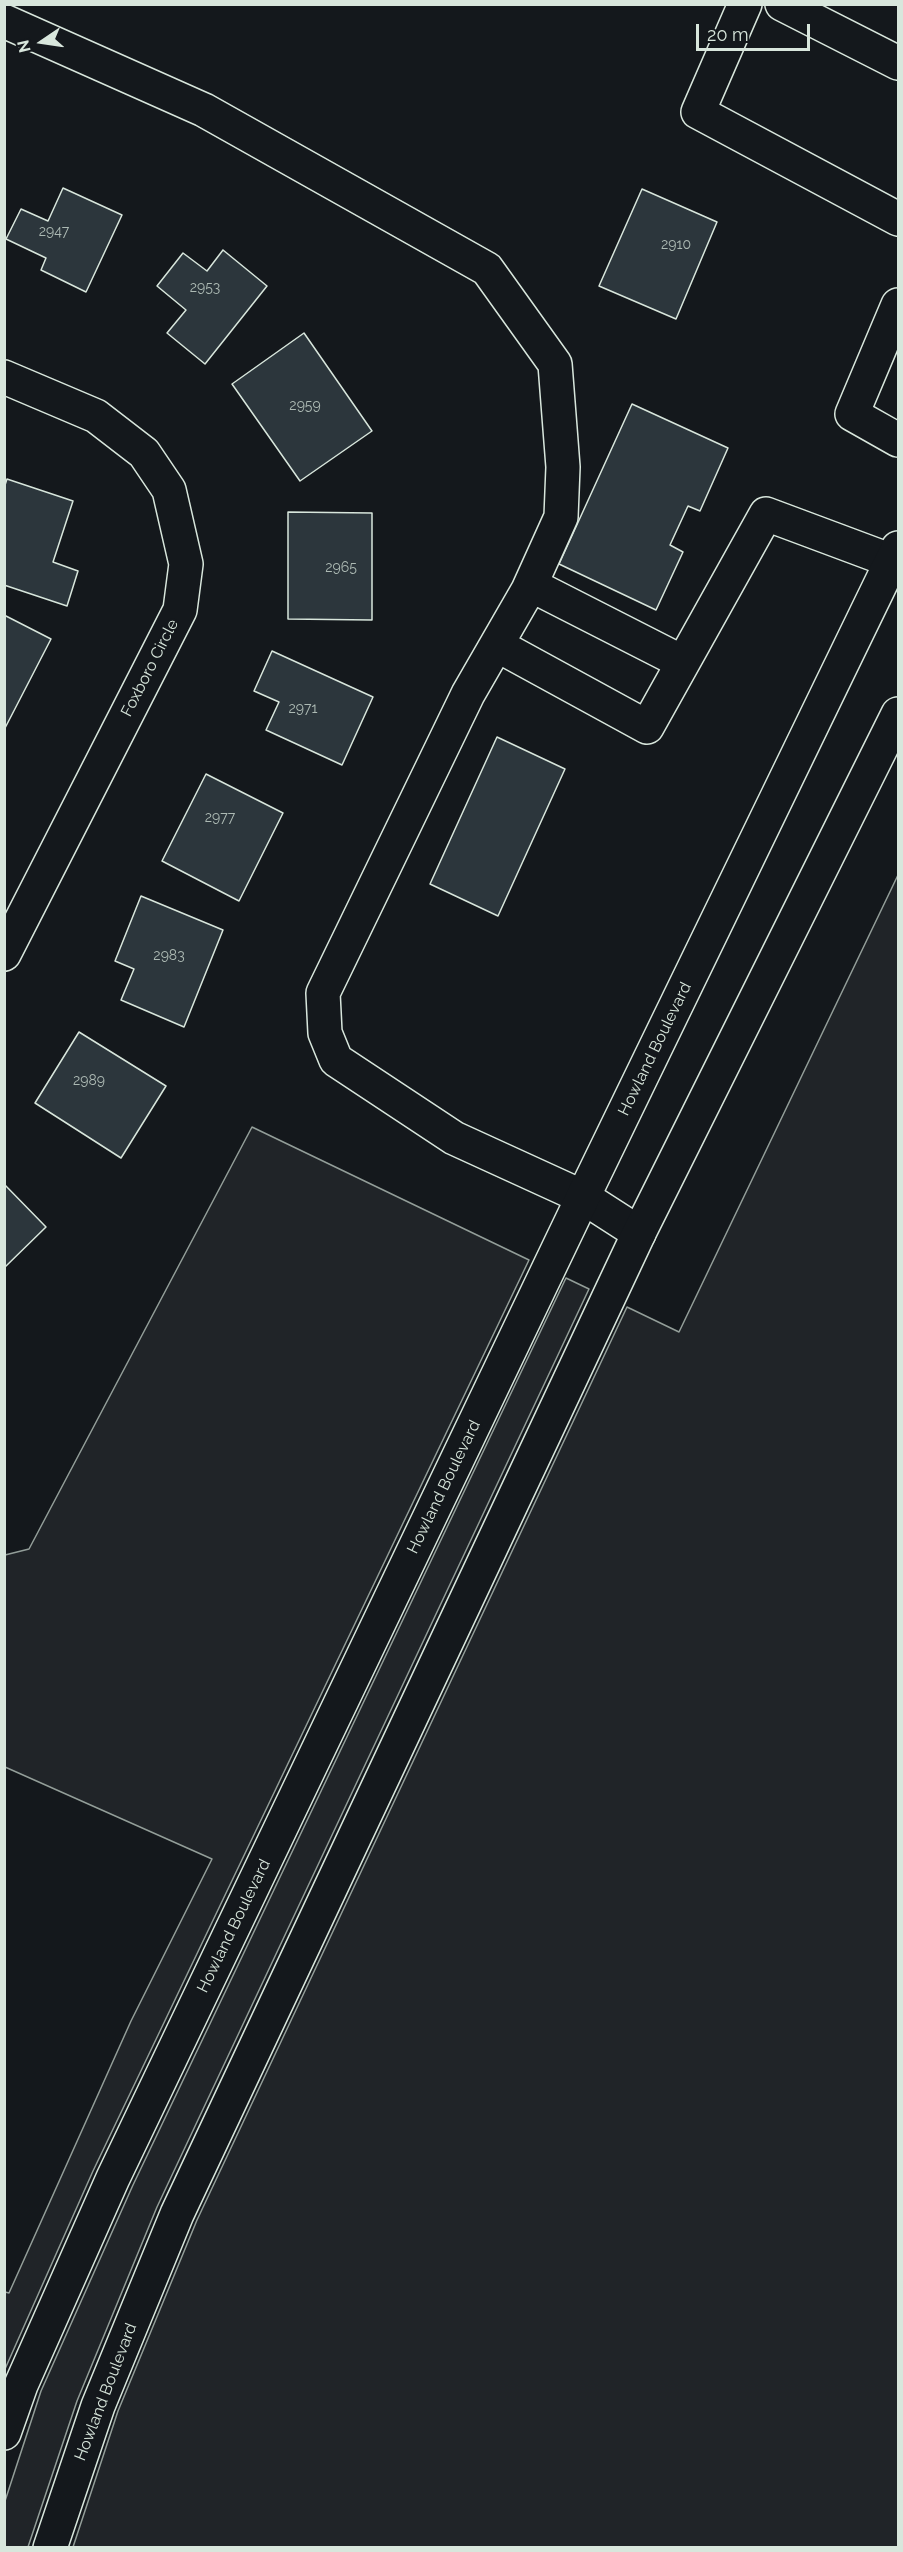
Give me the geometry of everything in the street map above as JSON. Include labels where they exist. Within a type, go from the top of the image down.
[{"type":"main road","points":[[746,4],[698,112],[898,219]]},
{"type":"main road","points":[[782,4],[898,63]]},
{"type":"main road","points":[[4,21],[204,110],[487,269],[555,364],[563,466],[561,517],[531,585],[468,694],[323,993],[325,1033],[336,1060],[454,1138],[583,1197],[639,1233]]},
{"type":"main road","points":[[898,305],[852,414],[898,440]]},
{"type":"main road","name":"Foxboro Circle","points":[[4,377],[96,416],[144,453],[169,490],[186,564],[180,610],[4,954]]},
{"type":"main road","points":[[497,645],[647,727],[766,514],[896,554]]},
{"type":"main road","name":"Howland Boulevard","points":[[4,2433],[21,2385],[113,2178],[583,1197],[896,554]]},
{"type":"main road","points":[[531,585],[682,662]]},
{"type":"main road","name":"Howland Boulevard","points":[[50,2547],[98,2406],[177,2214],[639,1233],[898,714]]},
{"type":"shaded area","points":[[898,875],[898,2547],[73,2547],[118,2411],[197,2220],[627,1307],[679,1332]]},
{"type":"shaded area","points":[[252,1127],[529,1260],[93,2171],[5,2369],[5,2292],[9,2293],[131,2021],[212,1859],[5,1767],[5,1555],[29,1549]]},
{"type":"shaded area","points":[[566,1278],[589,1289],[157,2207],[77,2401],[28,2547],[5,2547],[5,2501],[41,2391],[133,2185]]},
{"type":"building","points":[[63,188],[122,215],[86,292],[41,270],[46,258],[6,239],[21,209],[48,221]]},
{"type":"building","points":[[642,189],[717,222],[676,319],[599,286]]},
{"type":"building","points":[[223,250],[267,286],[205,364],[167,333],[186,310],[157,286],[183,253],[207,271]]},
{"type":"building","points":[[304,333],[372,431],[300,481],[232,384]]},
{"type":"building","points":[[632,404],[728,448],[700,511],[688,506],[670,545],[683,552],[656,610],[559,564]]},
{"type":"building","points":[[7,479],[73,501],[53,562],[78,571],[67,606],[4,585],[4,488]]},
{"type":"building","points":[[288,512],[372,513],[372,620],[288,619]]},
{"type":"building","points":[[4,615],[51,639],[4,730]]},
{"type":"building","points":[[272,651],[373,697],[342,765],[266,730],[279,702],[254,691]]},
{"type":"building","points":[[497,737],[565,769],[498,916],[430,884]]},
{"type":"building","points":[[206,774],[283,813],[239,901],[162,861]]},
{"type":"building","points":[[141,896],[223,930],[184,1027],[121,1000],[134,969],[115,961]]},
{"type":"building","points":[[79,1032],[166,1086],[121,1158],[35,1103]]},
{"type":"building","points":[[4,1184],[46,1227],[4,1268]]}]
